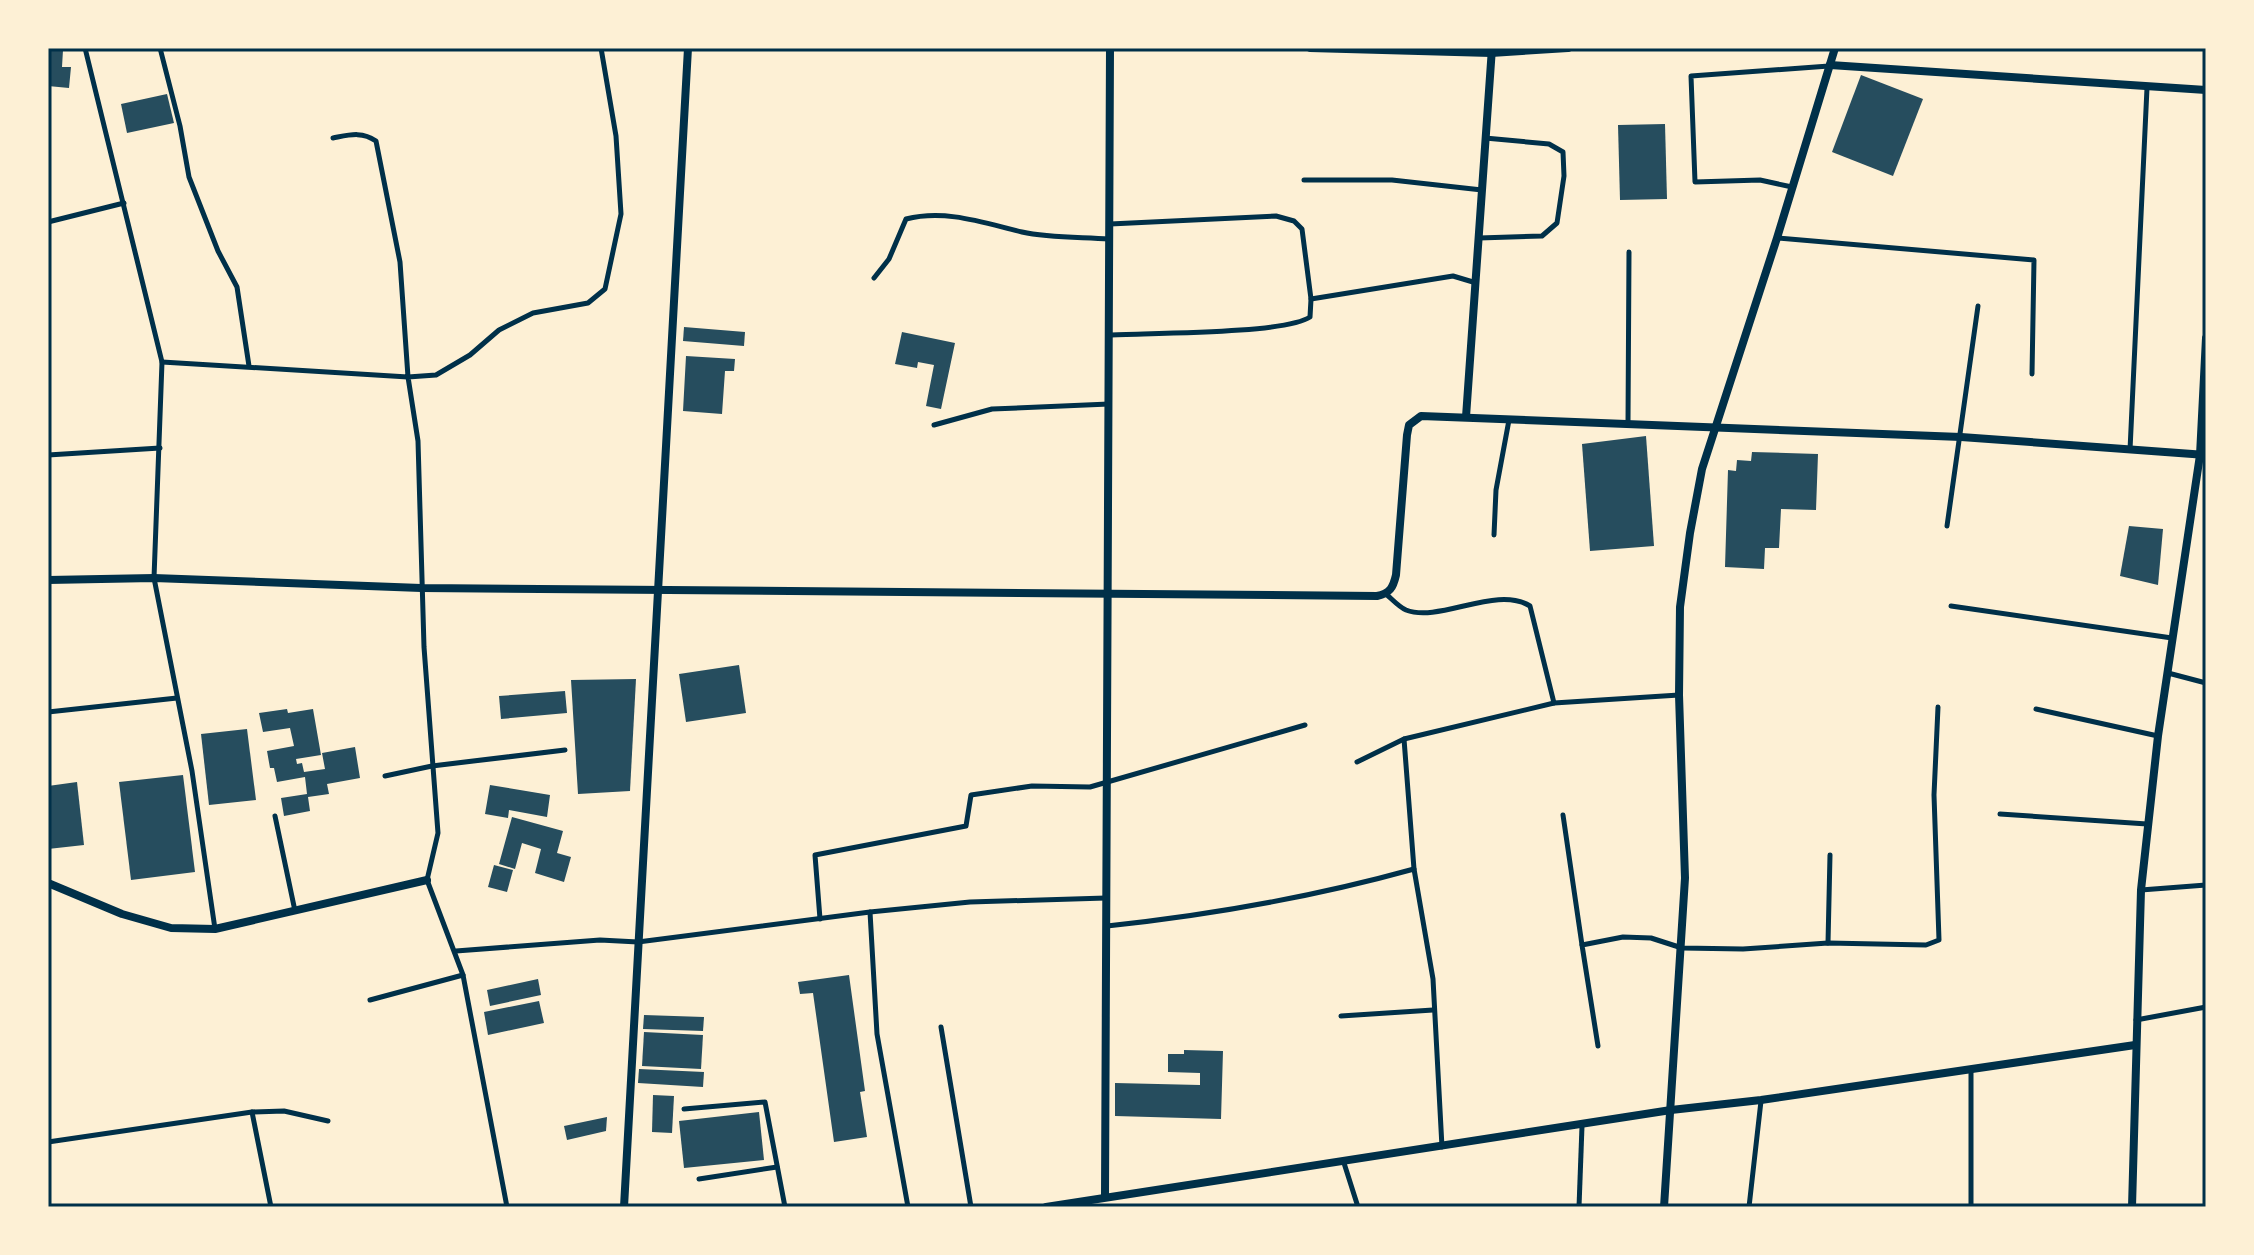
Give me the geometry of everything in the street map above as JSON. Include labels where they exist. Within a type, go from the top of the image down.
[{"type":"street","points":[[624,1207],[688,48]]},
{"type":"street","points":[[1105,1197],[1110,48]]},
{"type":"street","points":[[1310,48],[1491,51],[1568,48]]},
{"type":"street","points":[[1664,1207],[1682,948],[1685,866],[1679,695],[1680,607],[1690,533],[1702,469],[1835,48]]},
{"type":"street","points":[[1466,417],[1491,51]]},
{"type":"street","points":[[1830,65],[2206,90]]},
{"type":"street","points":[[2132,1207],[2141,890],[2158,736],[2203,455],[2206,338]]},
{"type":"street","points":[[48,580],[154,578],[421,588],[1377,596],[1386,594],[1393,587],[1396,575],[1409,425],[1421,416],[1961,437],[2203,455]]},
{"type":"street","points":[[48,883],[122,914],[171,928],[215,929],[427,880]]},
{"type":"street","points":[[1046,1207],[1442,1148],[1671,1110],[1761,1100],[2135,1045]]},
{"type":"lane","points":[[85,48],[162,362],[154,578],[192,771],[215,929]]},
{"type":"lane","points":[[160,48],[180,126],[189,177],[218,251],[237,287],[249,366]]},
{"type":"lane","points":[[162,362],[408,377],[436,375],[470,355],[499,330],[533,313],[588,303],[605,289],[621,214],[616,136],[601,48]]},
{"type":"lane","points":[[1793,187],[1760,180],[1695,182],[1691,76],[1830,65]]},
{"type":"lane","points":[[2130,451],[2147,88]]},
{"type":"lane","points":[[333,138],[355,133],[376,141],[400,262],[408,377],[418,441],[421,588],[438,833],[427,880],[463,975],[507,1207]]},
{"type":"lane","points":[[1477,238],[1542,236],[1557,223],[1564,176],[1563,152],[1549,144],[1484,138]]},
{"type":"lane","points":[[1304,180],[1392,180],[1482,190]]},
{"type":"lane","points":[[48,222],[124,203]]},
{"type":"lane","points":[[874,278],[889,259],[906,219],[918,216],[939,215],[986,221],[1024,233],[1110,239]]},
{"type":"lane","points":[[1109,335],[1302,322],[1310,317],[1311,299],[1302,229],[1294,221],[1276,216],[1110,224]]},
{"type":"lane","points":[[1777,238],[2034,260],[2032,374]]},
{"type":"lane","points":[[1628,424],[1629,252]]},
{"type":"lane","points":[[1311,299],[1453,276],[1473,282]]},
{"type":"lane","points":[[1947,526],[1978,306]]},
{"type":"lane","points":[[934,425],[992,409],[1110,404]]},
{"type":"lane","points":[[1494,535],[1496,490],[1509,419]]},
{"type":"lane","points":[[48,455],[160,448]]},
{"type":"lane","points":[[1386,594],[1404,609],[1419,613],[1497,600],[1522,601],[1530,606],[1554,703]]},
{"type":"lane","points":[[1951,606],[2172,638]]},
{"type":"lane","points":[[2168,673],[2206,683]]},
{"type":"lane","points":[[1357,762],[1404,739],[1554,703],[1679,695]]},
{"type":"lane","points":[[48,712],[177,698]]},
{"type":"lane","points":[[1582,945],[1623,937],[1651,938],[1682,948],[1743,949],[1828,943],[1926,945],[1939,940],[1934,795],[1938,707]]},
{"type":"lane","points":[[2036,709],[2158,736]]},
{"type":"lane","points":[[820,919],[815,855],[966,826],[971,795],[1032,786],[1090,787],[1305,725]]},
{"type":"lane","points":[[1404,739],[1414,869],[1433,979],[1442,1148]]},
{"type":"lane","points":[[385,776],[432,766],[565,750]]},
{"type":"lane","points":[[2000,814],[2147,824]]},
{"type":"lane","points":[[1563,815],[1598,1046]]},
{"type":"lane","points":[[275,816],[295,912]]},
{"type":"lane","points":[[1828,943],[1830,855]]},
{"type":"lane","points":[[1107,926],[1245,908],[1342,889],[1414,869]]},
{"type":"lane","points":[[2141,890],[2206,885]]},
{"type":"lane","points":[[456,951],[600,940],[638,942],[970,902],[1107,898]]},
{"type":"lane","points":[[870,912],[877,1034],[908,1207]]},
{"type":"lane","points":[[370,1000],[463,975]]},
{"type":"lane","points":[[2136,1020],[2206,1007]]},
{"type":"lane","points":[[1341,1016],[1433,1010]]},
{"type":"lane","points":[[941,1027],[971,1207]]},
{"type":"lane","points":[[1971,1070],[1971,1207]]},
{"type":"lane","points":[[1749,1207],[1761,1100]]},
{"type":"lane","points":[[684,1109],[765,1102],[785,1207]]},
{"type":"lane","points":[[48,1142],[252,1112],[284,1111],[328,1121]]},
{"type":"lane","points":[[252,1112],[271,1207]]},
{"type":"lane","points":[[1579,1207],[1582,1126]]},
{"type":"lane","points":[[1344,1163],[1358,1207]]},
{"type":"lane","points":[[699,1179],[777,1167]]},
{"type":"building","points":[[48,49],[63,50],[62,67],[71,67],[69,88],[48,86]]},
{"type":"building","points":[[1861,75],[1923,99],[1893,176],[1832,152]]},
{"type":"building","points":[[167,94],[174,123],[127,133],[121,104]]},
{"type":"building","points":[[1665,124],[1667,199],[1620,200],[1618,125]]},
{"type":"building","points":[[684,327],[745,332],[744,346],[683,341]]},
{"type":"building","points":[[902,332],[955,343],[941,409],[926,406],[934,365],[918,362],[917,368],[895,364]]},
{"type":"building","points":[[686,356],[735,359],[734,371],[725,371],[722,414],[683,411]]},
{"type":"building","points":[[1646,436],[1654,546],[1590,551],[1582,444]]},
{"type":"building","points":[[1752,452],[1818,454],[1816,510],[1781,509],[1779,548],[1765,548],[1764,569],[1725,567],[1728,470],[1736,471],[1737,460],[1751,461]]},
{"type":"building","points":[[2129,526],[2163,529],[2158,585],[2120,576]]},
{"type":"building","points":[[739,665],[746,713],[686,722],[679,674]]},
{"type":"building","points":[[636,679],[630,791],[578,794],[571,680]]},
{"type":"building","points":[[565,691],[567,713],[501,719],[499,696]]},
{"type":"building","points":[[287,709],[288,713],[313,709],[321,755],[296,759],[297,764],[302,763],[304,772],[325,769],[322,753],[355,747],[360,778],[327,784],[329,794],[308,797],[310,811],[284,816],[281,798],[307,794],[305,777],[277,782],[267,751],[294,746],[290,728],[263,732],[259,713]]},
{"type":"building","points":[[247,729],[256,800],[209,805],[201,734]]},
{"type":"building","points":[[183,775],[195,872],[131,880],[119,782]]},
{"type":"building","points":[[77,782],[84,845],[48,849],[48,786]]},
{"type":"building","points":[[490,785],[550,795],[547,817],[509,810],[508,818],[485,814]]},
{"type":"building","points":[[512,817],[563,831],[557,853],[571,857],[564,882],[535,873],[541,849],[522,843],[515,869],[499,864]]},
{"type":"building","points":[[494,865],[513,870],[507,892],[488,887]]},
{"type":"building","points":[[849,975],[865,1091],[860,1092],[867,1137],[834,1142],[813,993],[800,994],[798,982]]},
{"type":"building","points":[[538,979],[541,995],[490,1006],[487,990]]},
{"type":"building","points":[[539,1001],[544,1023],[488,1035],[484,1012]]},
{"type":"building","points":[[644,1015],[704,1017],[703,1031],[643,1029]]},
{"type":"building","points":[[644,1032],[703,1035],[701,1069],[642,1066]]},
{"type":"building","points":[[1184,1050],[1223,1051],[1221,1119],[1115,1116],[1115,1083],[1200,1085],[1200,1073],[1168,1072],[1168,1054],[1184,1054]]},
{"type":"building","points":[[639,1069],[704,1072],[703,1087],[638,1083]]},
{"type":"building","points":[[653,1095],[674,1096],[672,1133],[652,1132]]},
{"type":"building","points":[[759,1112],[764,1160],[684,1168],[679,1121]]},
{"type":"building","points":[[607,1117],[606,1131],[567,1140],[564,1126]]}]
